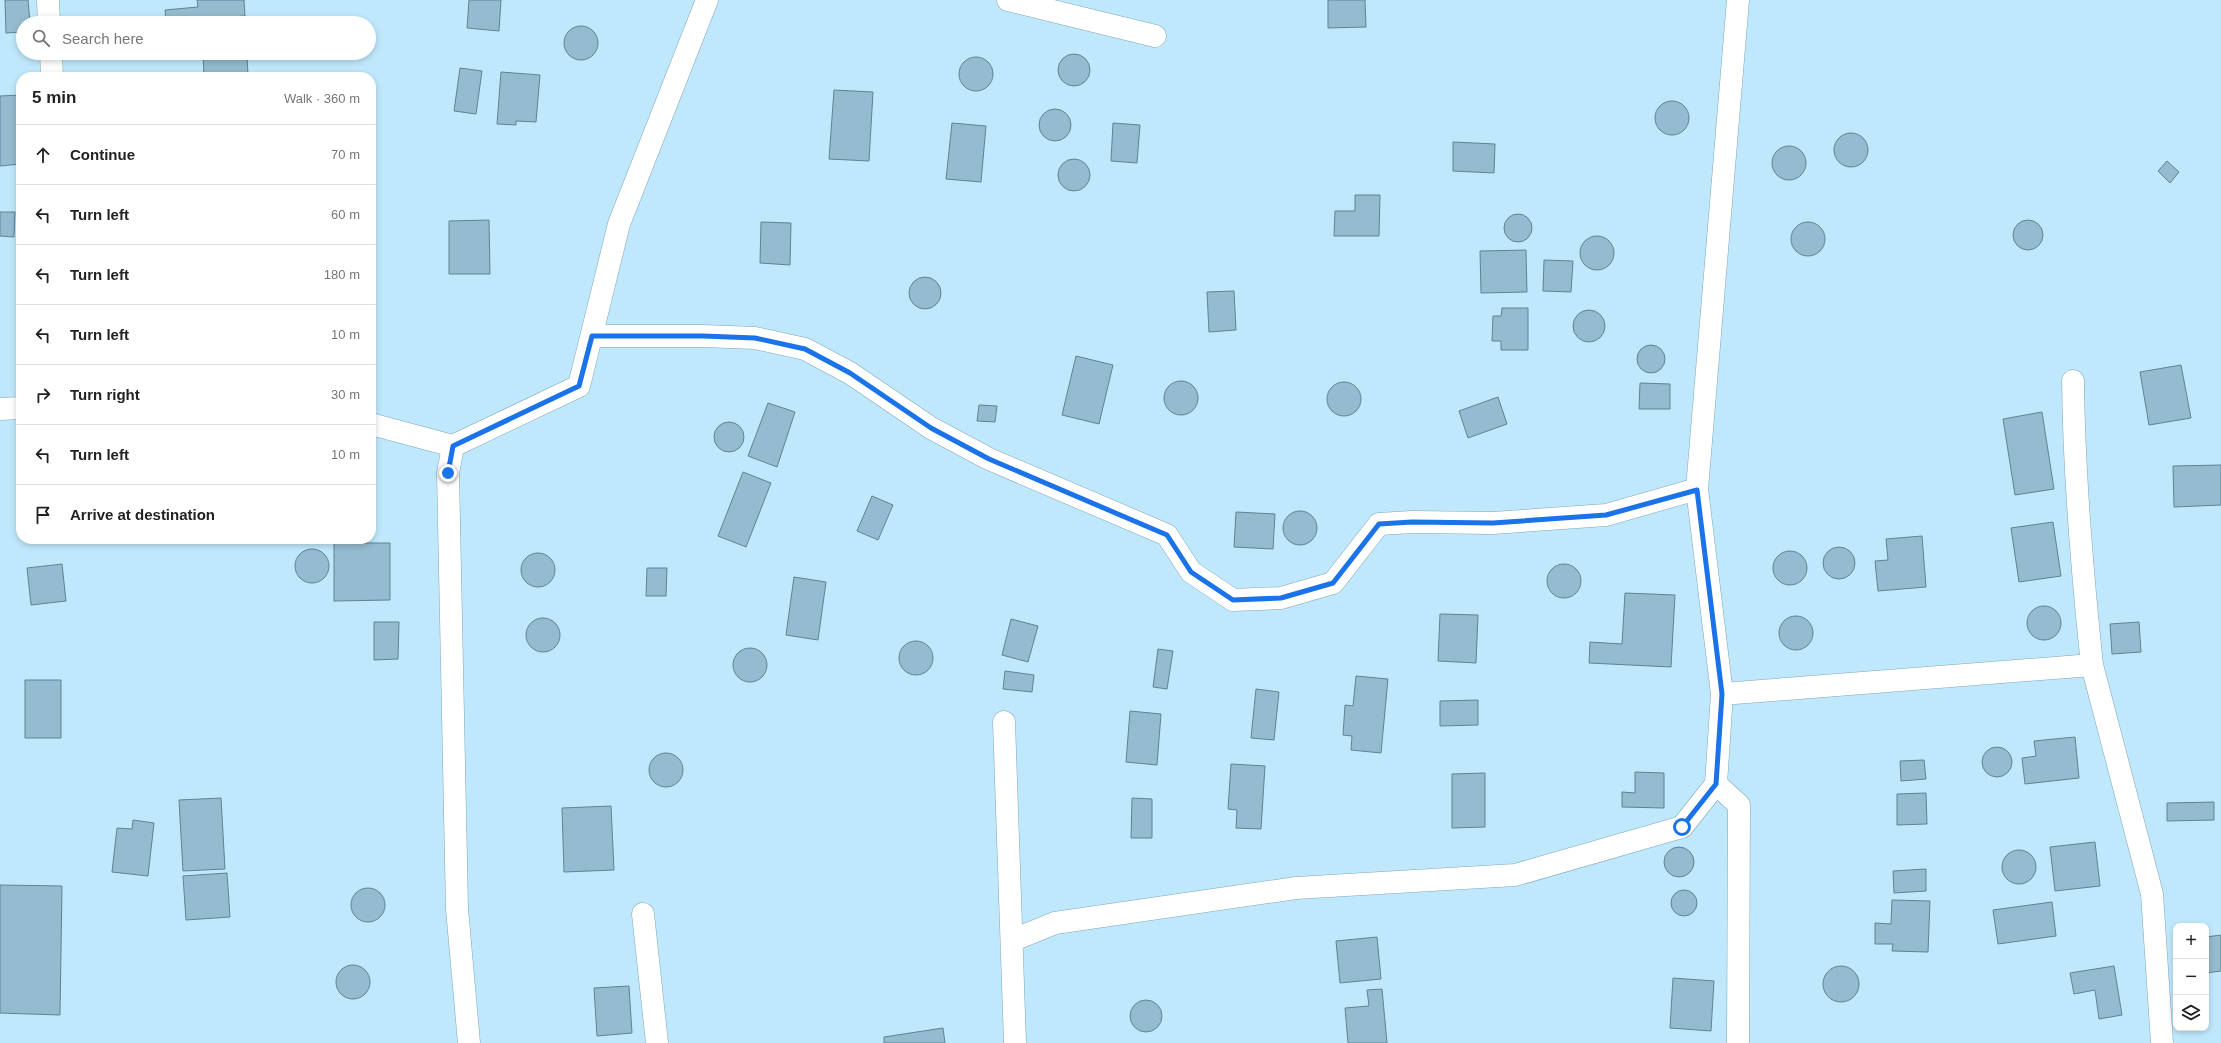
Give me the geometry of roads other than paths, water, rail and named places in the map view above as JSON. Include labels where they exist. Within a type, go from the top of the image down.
[{"type":"street","points":[[48,0],[49,16]]},
{"type":"street","points":[[376,425],[453,446],[579,386],[619,224],[707,0]]},
{"type":"street","points":[[1008,0],[1155,36]]},
{"type":"street","points":[[1013,940],[1055,923],[1296,888],[1515,875],[1682,827],[1716,784],[1722,694],[1697,490],[1738,0]]},
{"type":"street","points":[[51,60],[52,72]]},
{"type":"street","points":[[592,336],[703,336],[755,338],[805,349],[850,373],[931,428],[989,459],[1167,535],[1191,572],[1233,600],[1281,598],[1333,583],[1379,524],[1412,522],[1493,523],[1606,515],[1697,490]]},
{"type":"street","points":[[2073,381],[2074,462],[2083,584],[2092,665],[2152,894],[2162,1043]]},
{"type":"street","points":[[0,409],[16,408]]},
{"type":"street","points":[[453,446],[448,473],[457,909],[469,1043]]},
{"type":"street","points":[[1722,694],[2092,665]]},
{"type":"street","points":[[1004,722],[1013,940],[1015,1043]]},
{"type":"street","points":[[1716,784],[1739,805],[1738,1043]]},
{"type":"street","points":[[644,914],[657,1043]]}]
